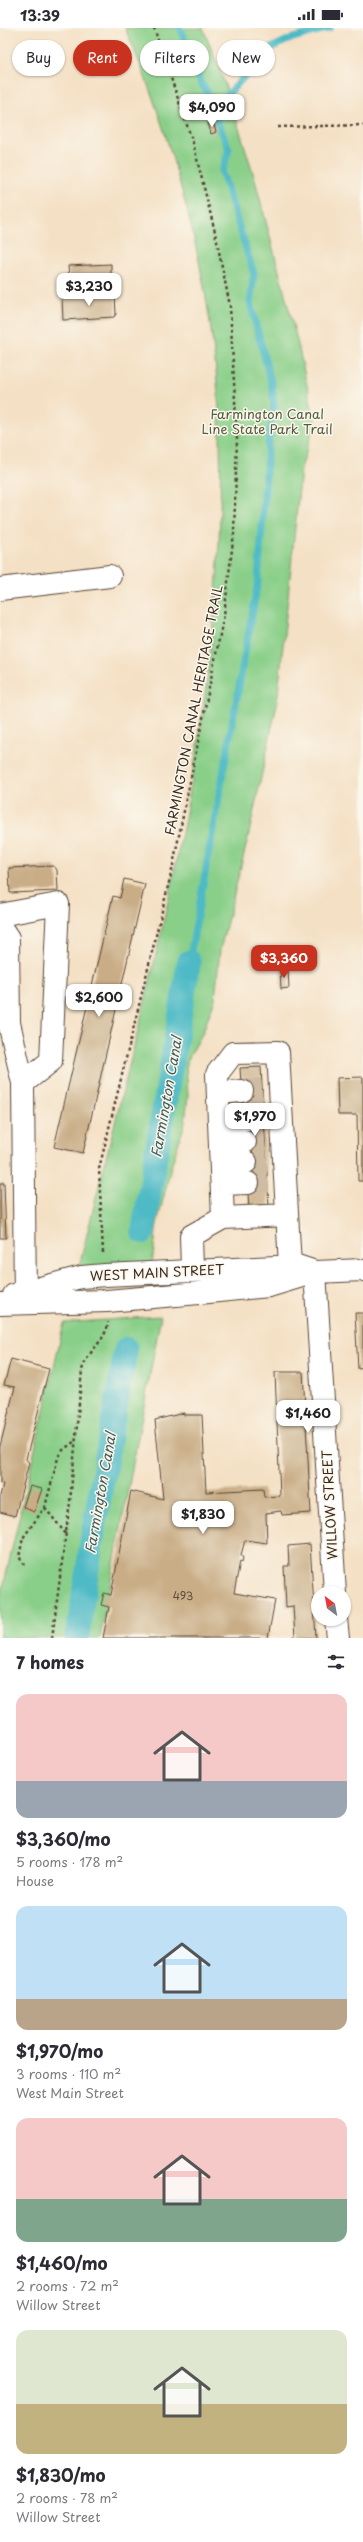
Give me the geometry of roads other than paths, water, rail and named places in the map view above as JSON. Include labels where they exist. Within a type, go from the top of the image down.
[{"type":"main road","points":[[0,588],[110,576]]},
{"type":"main road","points":[[0,915],[58,904],[52,1060],[23,1083]]},
{"type":"main road","points":[[0,926],[8,938],[9,1024],[23,1083],[24,1298]]},
{"type":"main road","points":[[223,1218],[217,1074],[233,1053],[278,1052],[261,1089],[265,1161],[287,1215],[290,1266]]},
{"type":"main road","points":[[218,1092],[261,1089]]},
{"type":"main road","points":[[219,1121],[263,1118]]},
{"type":"main road","points":[[221,1164],[265,1161]]},
{"type":"main road","points":[[221,1164],[265,1161]]},
{"type":"main road","points":[[192,1269],[191,1236],[223,1218],[287,1215]]},
{"type":"main road","name":"WEST MAIN STREET","points":[[0,1304],[24,1298],[81,1277],[192,1269],[290,1266],[297,1266],[315,1272]]},
{"type":"main road","name":"WEST MAIN STREET","points":[[0,1299],[24,1298],[106,1301],[269,1286],[315,1272],[363,1270]]},
{"type":"main road","name":"WILLOW STREET","points":[[315,1272],[335,1586]]},
{"type":"main road","points":[[337,1626],[338,1638]]},
{"type":"waterway","points":[[180,28],[201,83],[217,106],[217,121],[229,149],[222,172],[254,274],[250,302],[272,386],[274,405],[268,446],[258,581],[189,962]]},
{"type":"waterway","points":[[217,106],[271,48],[290,39],[330,28]]},
{"type":"waterway","name":"Farmington Canal","points":[[143,1232],[189,962]]},
{"type":"waterway","name":"Farmington Canal","points":[[77,1638],[94,1527],[126,1349]]},
{"type":"tunnel","points":[[242,1091],[262,1089]]},
{"type":"tunnel","points":[[244,1120],[264,1118]]},
{"type":"tunnel","points":[[245,1142],[265,1140]]},
{"type":"tunnel","points":[[246,1162],[267,1160]]},
{"type":"tunnel","points":[[248,1183],[268,1181]]},
{"type":"park label","name":"Farmington Canal Line State Park Trail","points":[[267,420]]}]
